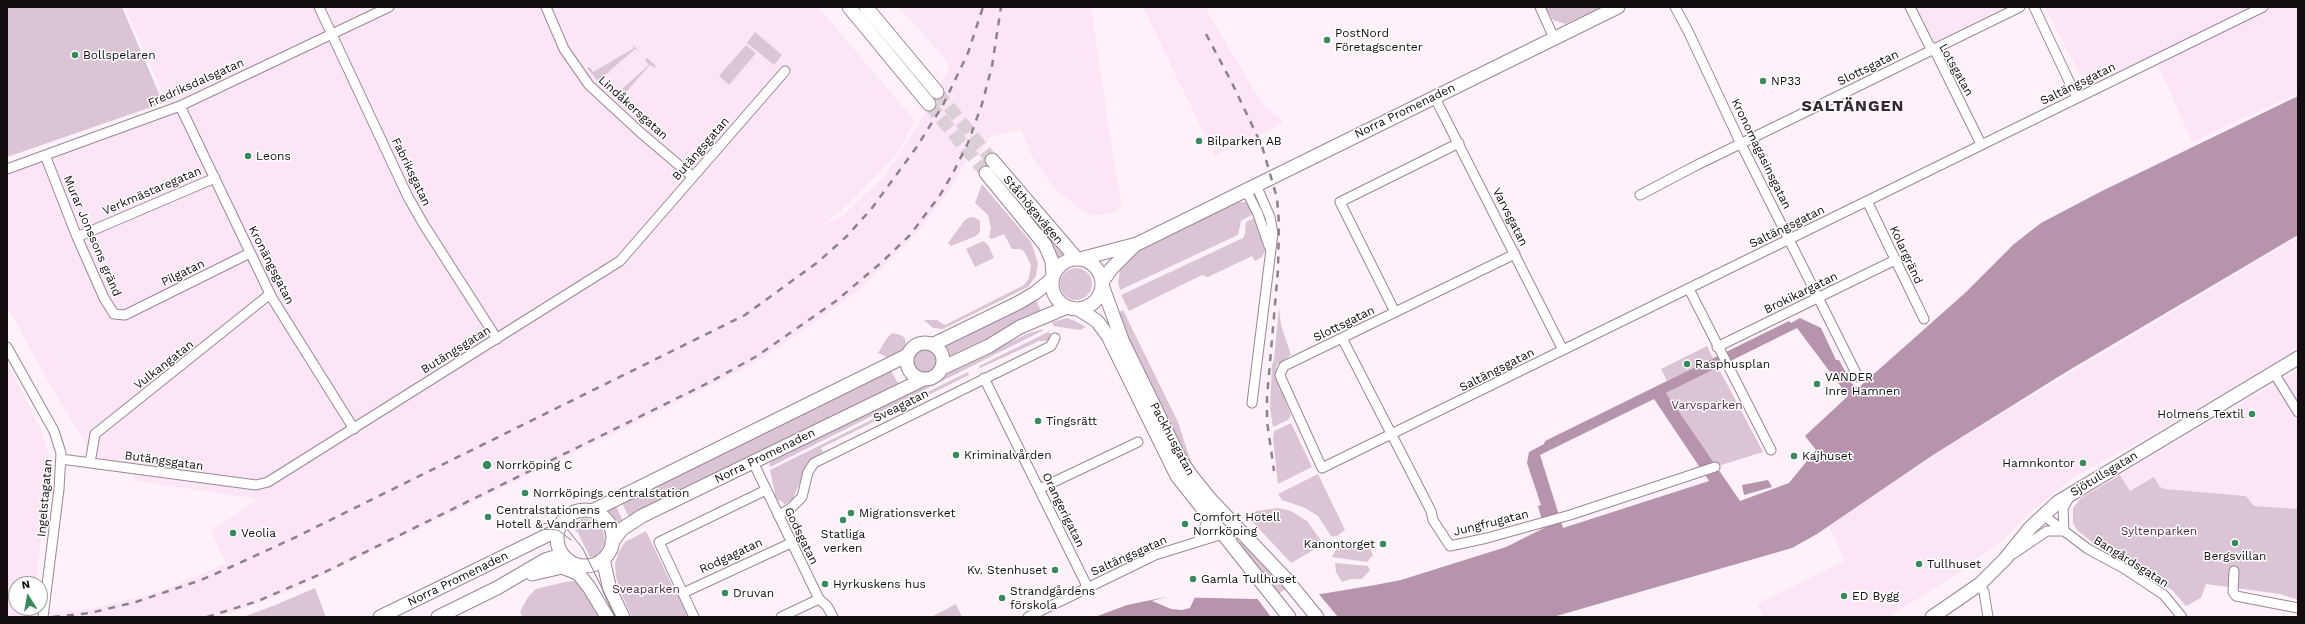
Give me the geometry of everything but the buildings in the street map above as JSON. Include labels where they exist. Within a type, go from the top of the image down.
[{"type":"main road","points":[[849,7],[929,104]]},
{"type":"main road","points":[[866,7],[937,92]]},
{"type":"main road","name":"Norra Promenaden","points":[[1082,260],[1112,256],[1123,248],[1137,244],[1434,96],[1618,7]]},
{"type":"main road","name":"Ståthögavägen","points":[[992,160],[1082,260]]},
{"type":"main road","name":"Ståthögavägen","points":[[986,173],[1045,245],[1052,261],[1053,277]]},
{"type":"main road","name":"Norra Promenaden","points":[[1101,288],[1120,259],[1137,244]]},
{"type":"main road","points":[[592,511],[908,356],[913,348],[919,344],[934,344],[1018,303],[1035,293],[1053,277],[1062,264],[1082,260],[1098,270],[1101,288],[1093,303],[1020,327],[989,346],[942,368],[935,376],[924,379],[914,375],[908,366],[908,356]]},
{"type":"main road","points":[[1053,277],[1055,296],[1074,310]]},
{"type":"main road","name":"Packhusgatan","points":[[1101,288],[1104,315],[1180,459],[1210,499],[1298,594],[1317,617]]},
{"type":"main road","name":"Packhusgatan","points":[[1074,310],[1118,343],[1177,476],[1289,617]]},
{"type":"main road","points":[[934,344],[943,355],[942,368]]},
{"type":"main road","name":"Sjötullsgatan","points":[[1932,617],[1980,584],[2005,559],[2043,515],[2072,492],[2298,358]]},
{"type":"main road","name":"Norra Promenaden","points":[[612,542],[629,524],[924,379]]},
{"type":"main road","points":[[566,558],[586,566],[603,559],[610,548],[612,534],[608,523],[600,514],[592,511],[578,511],[570,514],[564,519],[558,530],[557,544],[566,558],[577,573],[589,587],[607,617]]},
{"type":"main road","name":"Norra Promenaden","points":[[380,617],[558,530]]},
{"type":"main road","name":"Norra Promenaden","points":[[438,617],[497,588],[545,560],[558,556],[566,558]]},
{"type":"main road","points":[[603,559],[610,590],[623,617]]},
{"type":"main road","name":"Norra Promenaden","points":[[497,588],[549,569],[562,567],[577,573]]},
{"type":"street","name":"Fabriksgatan","points":[[320,7],[408,197],[424,225],[497,339]]},
{"type":"street","name":"Fredriksdalsgatan","points":[[7,170],[180,106],[389,7]]},
{"type":"street","name":"Lindåkersgatan","points":[[546,7],[564,49],[589,85],[641,133],[693,177]]},
{"type":"street","points":[[1540,7],[1554,38]]},
{"type":"street","name":"Kronomagasinsgatan","points":[[1676,7],[1741,144],[1858,377]]},
{"type":"street","name":"Lotsgatan","points":[[1910,7],[1929,45],[1934,49],[1981,144]]},
{"type":"street","name":"Slottsgatan","points":[[1640,195],[2020,7]]},
{"type":"street","points":[[2034,7],[2077,98]]},
{"type":"street","name":"Saltängsgatan","points":[[1322,468],[2263,7]]},
{"type":"street","name":"Butängsgatan","points":[[61,459],[256,485],[268,482],[620,262],[785,71]]},
{"type":"street","name":"Varvsgatan","points":[[1434,96],[1563,350]]},
{"type":"street","name":"Kronängsgatan","points":[[180,106],[270,294],[354,429]]},
{"type":"street","points":[[1395,312],[1340,202],[1459,143]]},
{"type":"street","name":"Murar Jonssons gränd","points":[[46,155],[77,237],[110,309],[114,314],[125,315]]},
{"type":"street","name":"Verkmästaregatan","points":[[77,237],[215,178]]},
{"type":"street","points":[[1251,187],[1258,214],[1270,249],[1256,385],[1252,403]]},
{"type":"street","name":"Kolargränd","points":[[1867,201],[1924,319]]},
{"type":"street","name":"Pilgatan","points":[[125,315],[250,253]]},
{"type":"street","name":"Slottsgatan","points":[[1322,468],[1280,375],[1284,366],[1515,254]]},
{"type":"street","name":"Brokikargatan","points":[[1719,350],[1818,298],[1895,260]]},
{"type":"street","points":[[1689,289],[1771,450]]},
{"type":"street","name":"Vulkangatan","points":[[90,463],[95,434],[270,294]]},
{"type":"street","name":"Sveagatan","points":[[778,515],[790,509],[802,497],[808,472],[814,463],[1050,346],[1055,338]]},
{"type":"street","name":"Jungfrugatan","points":[[1342,338],[1431,511],[1433,520],[1450,546],[1560,518],[1716,467]]},
{"type":"street","name":"Ingelstagatan","points":[[7,347],[54,431],[61,459],[44,617]]},
{"type":"street","points":[[2274,373],[2298,412]]},
{"type":"street","name":"Orangerigatan","points":[[984,378],[1088,588]]},
{"type":"street","points":[[1039,489],[1138,442]]},
{"type":"street","name":"Godsgatan","points":[[753,462],[819,599],[827,606],[833,617]]},
{"type":"street","points":[[694,617],[659,542],[766,490]]},
{"type":"street","points":[[2005,559],[2047,531],[2064,531],[2064,508],[2072,492]]},
{"type":"street","name":"Bangårdsgatan","points":[[2043,515],[2088,549],[2125,569],[2164,595],[2182,617]]},
{"type":"street","points":[[1198,541],[1209,518]]},
{"type":"street","name":"Saltängsgatan","points":[[1028,617],[1155,555],[1222,534]]},
{"type":"street","name":"Rodgagatan","points":[[683,592],[791,543]]},
{"type":"street","points":[[2234,571],[2233,592],[2236,596],[2298,608]]},
{"type":"street","points":[[1980,584],[1984,592],[1988,617]]},
{"type":"street","points":[[781,617],[819,599]]},
{"type":"shaded area","points":[[125,7],[818,7],[915,121],[897,154],[847,205],[822,225],[844,215],[882,178],[898,157],[934,98],[948,70],[947,61],[899,7],[1091,7],[1114,163],[1122,204],[1116,211],[1103,215],[1093,215],[1082,211],[1053,187],[1030,153],[1021,130],[995,135],[989,138],[980,156],[974,152],[965,162],[951,188],[915,235],[859,290],[794,337],[754,363],[691,396],[295,589],[230,613],[216,617],[7,617],[7,363],[41,430],[49,456],[50,469],[36,576],[8,576],[8,616],[48,616],[48,612],[95,608],[155,593],[205,573],[226,563],[211,531],[259,499],[136,481],[133,474],[86,468],[86,443],[54,392],[7,306],[7,174],[172,114]]},
{"type":"shaded area","points":[[1143,7],[1205,7],[1250,84],[1266,107],[1282,120],[1281,124],[1215,156]]},
{"type":"shaded area","points":[[1910,7],[2006,7],[1929,45]]},
{"type":"shaded area","points":[[2045,7],[2298,7],[2298,93],[2192,142],[2154,56],[2085,84]]},
{"type":"shaded area","points":[[2298,96],[2298,235],[2066,372],[1933,455],[1817,534],[1792,548],[1553,617],[1095,617],[1127,605],[1166,597],[1254,599],[1321,594],[1375,585],[1401,580],[1506,547],[1544,528],[1538,506],[1541,505],[1527,463],[1529,452],[1544,444],[1545,441],[1789,321],[1791,323],[1800,318],[1821,328],[1836,360],[1839,360],[1852,384],[1858,388],[1965,293],[2014,244],[2041,223],[2102,191]],"holes":[[[1797,328],[1848,396],[1805,436],[1816,450],[1789,483],[1740,501],[1666,393]],[[1654,399],[1709,481],[1563,528],[1540,455]]]},
{"type":"shaded area","points":[[2298,237],[2298,349],[2160,430],[2074,477],[2031,511],[2006,537],[1961,572],[1888,617],[1763,617],[1757,604],[1845,561],[1829,526],[1950,445]]},
{"type":"shaded area","points":[[2298,370],[2298,509],[2254,506],[2246,496],[2165,489],[2160,487],[2154,478],[2130,491],[2120,475]]},
{"type":"shaded area","points":[[1768,480],[1772,487],[1744,495],[1742,485]]},
{"type":"green space","name":"Bollspelaren","points":[[7,7],[122,7],[163,103],[7,157]]},
{"type":"green space","points":[[1545,7],[1605,7],[1565,24],[1553,20]]},
{"type":"green space","points":[[755,32],[782,55],[774,65],[747,43]]},
{"type":"green space","points":[[632,44],[640,52],[635,49],[599,80],[614,96],[649,65],[645,60],[647,58],[656,66],[655,68],[650,65],[619,100],[624,107],[602,86],[587,68],[590,67],[593,72],[634,48]]},
{"type":"green space","points":[[746,45],[756,53],[729,85],[719,76]]},
{"type":"green space","points":[[990,165],[1067,256],[1057,260],[988,167]]},
{"type":"green space","points":[[982,184],[1031,242],[1038,263],[1036,276],[1028,287],[943,329],[933,328],[924,320],[937,320],[945,325],[1024,285],[1029,278],[1031,265],[1024,251],[1020,249],[1012,249],[1004,234],[992,239],[989,238],[991,228],[988,215],[975,203]]},
{"type":"green space","points":[[1237,202],[1247,202],[1255,213],[1241,221],[1238,235],[1120,290],[1118,282],[1120,271],[1117,268],[1128,257],[1148,244]]},
{"type":"green space","points":[[970,217],[976,218],[980,221],[980,232],[976,236],[951,246],[948,243],[965,220]]},
{"type":"green space","points":[[1256,217],[1264,240],[1265,251],[1262,257],[1255,261],[1252,256],[1208,277],[1202,275],[1129,311],[1121,295],[1243,238],[1245,234],[1246,222]]},
{"type":"green space","points":[[983,241],[988,245],[994,258],[975,267],[966,249]]},
{"type":"green space","points":[[1073,268],[1079,268],[1088,272],[1092,284],[1088,296],[1079,300],[1073,300],[1064,296],[1060,287],[1060,281],[1064,272]]},
{"type":"green space","points":[[1034,297],[1043,314],[948,361],[947,351],[943,345]]},
{"type":"green space","points":[[1279,307],[1281,325],[1291,355],[1277,365],[1275,375],[1291,415],[1288,420],[1273,427],[1270,408],[1272,365],[1274,360]]},
{"type":"green space","points":[[1123,310],[1178,422],[1192,465],[1216,497],[1234,513],[1233,516],[1207,489],[1184,456],[1115,314]]},
{"type":"green space","points":[[1067,318],[1086,327],[1080,330],[1059,327],[1054,326],[1052,322]]},
{"type":"green space","points":[[1043,329],[1042,331],[770,467],[769,464],[776,457],[1029,333]]},
{"type":"green space","points":[[1048,332],[1053,335],[1050,341],[1039,341],[980,368],[979,366]]},
{"type":"green space","points":[[892,333],[901,335],[905,338],[906,346],[905,351],[889,358],[878,353],[887,338]]},
{"type":"green space","name":"Rasphusplan","points":[[1707,346],[1713,358],[1667,381],[1661,369]]},
{"type":"green space","points":[[926,348],[935,352],[939,361],[935,370],[926,374],[917,370],[913,361],[917,352]]},
{"type":"green space","name":"Varvsparken","points":[[1718,367],[1763,452],[1715,467],[1666,393]]},
{"type":"green space","points":[[890,369],[899,385],[630,519],[621,501]]},
{"type":"green space","points":[[968,372],[969,375],[821,448],[823,452],[814,457],[807,465],[793,499],[784,505],[783,502],[776,499],[770,470]]},
{"type":"green space","points":[[1291,423],[1312,467],[1278,484],[1273,439],[1274,431]]},
{"type":"green space","points":[[1318,474],[1345,530],[1337,536],[1331,536],[1318,516],[1305,508],[1282,500],[1278,494]]},
{"type":"green space","name":"Syltenparken","points":[[2120,475],[2130,491],[2154,477],[2160,487],[2165,489],[2246,496],[2254,506],[2298,509],[2298,600],[2280,594],[2206,584],[2201,598],[2186,606],[2172,590],[2092,542],[2077,530],[2073,523],[2073,508],[2081,498]]},
{"type":"green space","points":[[615,504],[624,523],[613,530],[608,519],[602,512]]},
{"type":"green space","points":[[1278,508],[1291,511],[1307,521],[1322,542],[1319,547],[1291,563],[1248,517],[1256,511]]},
{"type":"green space","points":[[583,518],[594,520],[599,523],[604,533],[605,544],[597,556],[590,557],[578,533],[569,525]]},
{"type":"green space","name":"Sveaparken","points":[[646,531],[672,585],[680,595],[690,617],[632,617],[620,591],[616,577],[615,564],[618,553],[625,542]]},
{"type":"green space","points":[[1356,540],[1369,546],[1373,555],[1367,562],[1332,557],[1339,544]]},
{"type":"green space","points":[[1242,541],[1287,588],[1277,595],[1238,545]]},
{"type":"green space","points":[[1335,563],[1368,566],[1370,570],[1362,579],[1350,579],[1342,582],[1336,572]]},
{"type":"green space","points":[[574,581],[582,587],[601,617],[523,617],[520,612],[528,597],[536,589]]},
{"type":"green space","points":[[315,588],[326,617],[243,617],[273,606]]},
{"type":"green space","points":[[956,604],[962,617],[933,617],[933,616]]},
{"type":"pier","points":[[1318,593],[1338,617],[1271,617],[1256,597]]},
{"type":"pier","points":[[1166,597],[1195,597],[1190,608],[1182,610],[1171,609],[1152,601]]},
{"type":"tunnel","points":[[937,92],[992,160]]},
{"type":"tunnel","points":[[929,104],[986,173]]},
{"type":"tram line","points":[[537,524],[554,523],[568,530],[583,549],[616,617]]},
{"type":"tram line","points":[[540,529],[558,530],[571,540]]},
{"type":"railway","points":[[53,617],[90,613],[136,602],[201,580],[296,537],[745,315],[818,262],[847,236],[872,208],[916,148],[943,105],[968,53],[983,7]]},
{"type":"railway","points":[[207,617],[258,601],[323,573],[710,382],[757,356],[836,301],[882,262],[910,235],[940,195],[953,173],[968,143],[982,104],[992,66],[1001,7]]},
{"type":"railway","points":[[1206,34],[1232,83],[1262,146],[1277,198],[1279,223],[1278,270],[1267,397],[1267,421],[1274,471]]},
{"type":"place","name":"PostNord Företagscenter","points":[[1327,40]]},
{"type":"place","name":"Bollspelaren","points":[[75,55]]},
{"type":"place","name":"NP33","points":[[1763,81]]},
{"type":"place","name":"Bilparken AB","points":[[1199,141]]},
{"type":"place","name":"Leons","points":[[248,156]]},
{"type":"place","name":"Rasphusplan","points":[[1687,364]]},
{"type":"place","name":"VANDER Inre Hamnen","points":[[1817,384]]},
{"type":"place","name":"Holmens Textil","points":[[2252,414]]},
{"type":"place","name":"Tingsrätt","points":[[1038,421]]},
{"type":"place","name":"Kriminalvården","points":[[956,455]]},
{"type":"place","name":"Kajhuset","points":[[1794,456]]},
{"type":"place","name":"Hamnkontor","points":[[2083,463]]},
{"type":"place","name":"Norrköping C","points":[[487,465]]},
{"type":"place","name":"Norrköpings centralstation","points":[[525,493]]},
{"type":"place","name":"Migrationsverket","points":[[851,513]]},
{"type":"place","name":"Centralstationens Hotell & Vandrarhem","points":[[488,517]]},
{"type":"place","name":"Statliga verken","points":[[843,520]]},
{"type":"place","name":"Comfort Hotell Norrköping","points":[[1185,524]]},
{"type":"place","name":"Veolia","points":[[233,533]]},
{"type":"place","name":"Bergsvillan","points":[[2235,543]]},
{"type":"place","name":"Kanontorget","points":[[1383,544]]},
{"type":"place","name":"Tullhuset","points":[[1919,564]]},
{"type":"place","name":"Kv. Stenhuset","points":[[1055,570]]},
{"type":"place","name":"Gamla Tullhuset","points":[[1193,579]]},
{"type":"place","name":"Hyrkuskens hus","points":[[825,584]]},
{"type":"place","name":"Druvan","points":[[725,593]]},
{"type":"place","name":"ED Bygg","points":[[1844,596]]},
{"type":"place","name":"Strandgårdens förskola","points":[[1002,598]]},
{"type":"district","name":"SALTÄNGEN","points":[[1853,106]]}]
